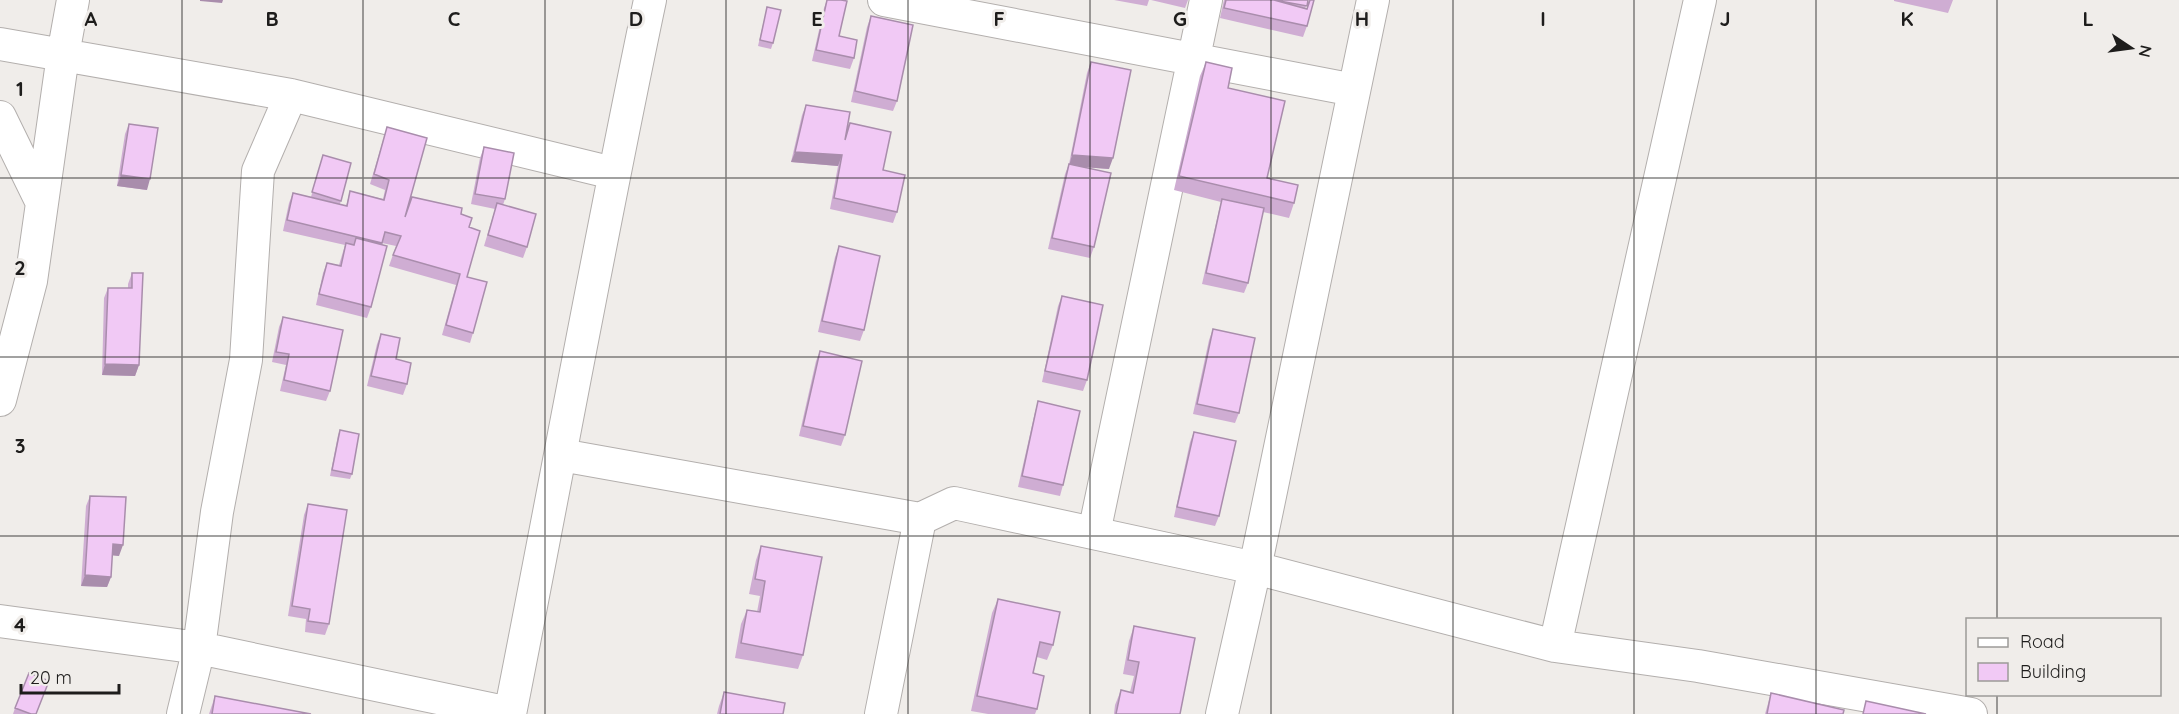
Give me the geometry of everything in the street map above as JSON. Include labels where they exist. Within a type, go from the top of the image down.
[{"type":"street","points":[[0,400],[31,281],[73,0]]},
{"type":"street","points":[[0,621],[199,648],[510,714],[613,173],[650,0]]},
{"type":"street","points":[[884,0],[1354,90]]},
{"type":"street","points":[[1094,533],[1206,0]]},
{"type":"street","points":[[1222,714],[1255,568],[1372,0]]},
{"type":"street","points":[[1555,646],[1700,0]]},
{"type":"street","points":[[0,44],[291,95],[613,173]]},
{"type":"street","points":[[183,714],[199,648],[217,512],[246,360],[258,171],[291,95]]},
{"type":"street","points":[[0,117],[42,203]]},
{"type":"street","points":[[561,455],[920,519],[954,502],[1255,568],[1555,646],[1698,666],[1971,714]]},
{"type":"street","points":[[881,714],[920,519]]},
{"type":"building","points":[[827,0],[847,1],[839,36],[857,40],[854,58],[816,50]]},
{"type":"building","points":[[1226,0],[1274,0],[1307,9],[1310,0],[1314,0],[1307,26],[1224,8]]},
{"type":"building","points":[[1274,0],[1308,0],[1307,6]]},
{"type":"building","points":[[767,7],[781,10],[773,43],[760,40]]},
{"type":"building","points":[[871,16],[913,25],[897,101],[855,91]]},
{"type":"building","points":[[1091,62],[1131,70],[1113,158],[1072,155]]},
{"type":"building","points":[[1206,62],[1232,68],[1228,88],[1285,101],[1267,178],[1298,185],[1294,203],[1179,176]]},
{"type":"building","points":[[806,105],[850,112],[845,140],[850,123],[891,132],[883,170],[905,175],[897,212],[834,198],[842,155],[795,152]]},
{"type":"building","points":[[129,124],[158,128],[150,179],[121,175]]},
{"type":"building","points":[[387,127],[427,138],[405,217],[412,197],[462,208],[461,214],[472,218],[469,227],[480,231],[467,277],[487,282],[473,333],[446,325],[460,274],[393,255],[401,236],[385,232],[382,243],[287,220],[293,193],[347,206],[350,191],[384,200],[389,180],[374,174]]},
{"type":"building","points":[[484,147],[514,153],[505,199],[475,194]]},
{"type":"building","points":[[323,155],[351,163],[341,201],[312,192]]},
{"type":"building","points":[[1069,164],[1111,173],[1094,247],[1052,238]]},
{"type":"building","points":[[1222,199],[1264,208],[1248,283],[1206,273]]},
{"type":"building","points":[[497,203],[536,214],[527,247],[488,235]]},
{"type":"building","points":[[356,238],[387,246],[371,307],[319,294],[327,263],[341,266],[346,243],[354,245]]},
{"type":"building","points":[[839,246],[880,256],[864,330],[822,321]]},
{"type":"building","points":[[132,273],[143,273],[139,365],[105,364],[108,288],[132,288]]},
{"type":"building","points":[[1062,296],[1103,305],[1087,380],[1045,371]]},
{"type":"building","points":[[283,317],[343,330],[330,391],[284,380],[289,354],[276,352]]},
{"type":"building","points":[[1213,329],[1255,338],[1239,413],[1197,404]]},
{"type":"building","points":[[381,334],[400,338],[396,359],[411,363],[407,384],[371,376]]},
{"type":"building","points":[[820,351],[862,361],[845,435],[803,426]]},
{"type":"building","points":[[1038,401],[1080,411],[1063,485],[1022,476]]},
{"type":"building","points":[[340,430],[359,434],[352,474],[332,470]]},
{"type":"building","points":[[1194,432],[1236,441],[1219,516],[1177,507]]},
{"type":"building","points":[[90,496],[126,497],[123,545],[113,544],[111,577],[85,575]]},
{"type":"building","points":[[308,504],[347,510],[329,624],[308,621],[310,609],[292,606]]},
{"type":"building","points":[[761,546],[822,557],[803,655],[741,643],[747,610],[760,612],[765,581],[755,579]]},
{"type":"building","points":[[998,599],[1060,612],[1053,645],[1040,642],[1033,673],[1044,676],[1037,709],[977,696]]},
{"type":"building","points":[[1134,626],[1195,638],[1180,714],[1116,714],[1121,690],[1133,693],[1139,662],[1128,660]]},
{"type":"building","points":[[29,673],[49,681],[36,714],[15,708]]},
{"type":"building","points":[[724,692],[785,703],[783,714],[720,714]]},
{"type":"building","points":[[1771,693],[1844,710],[1843,714],[1767,714]]},
{"type":"building","points":[[215,696],[311,714],[212,714]]},
{"type":"building","points":[[1866,701],[1926,714],[1863,714]]}]
